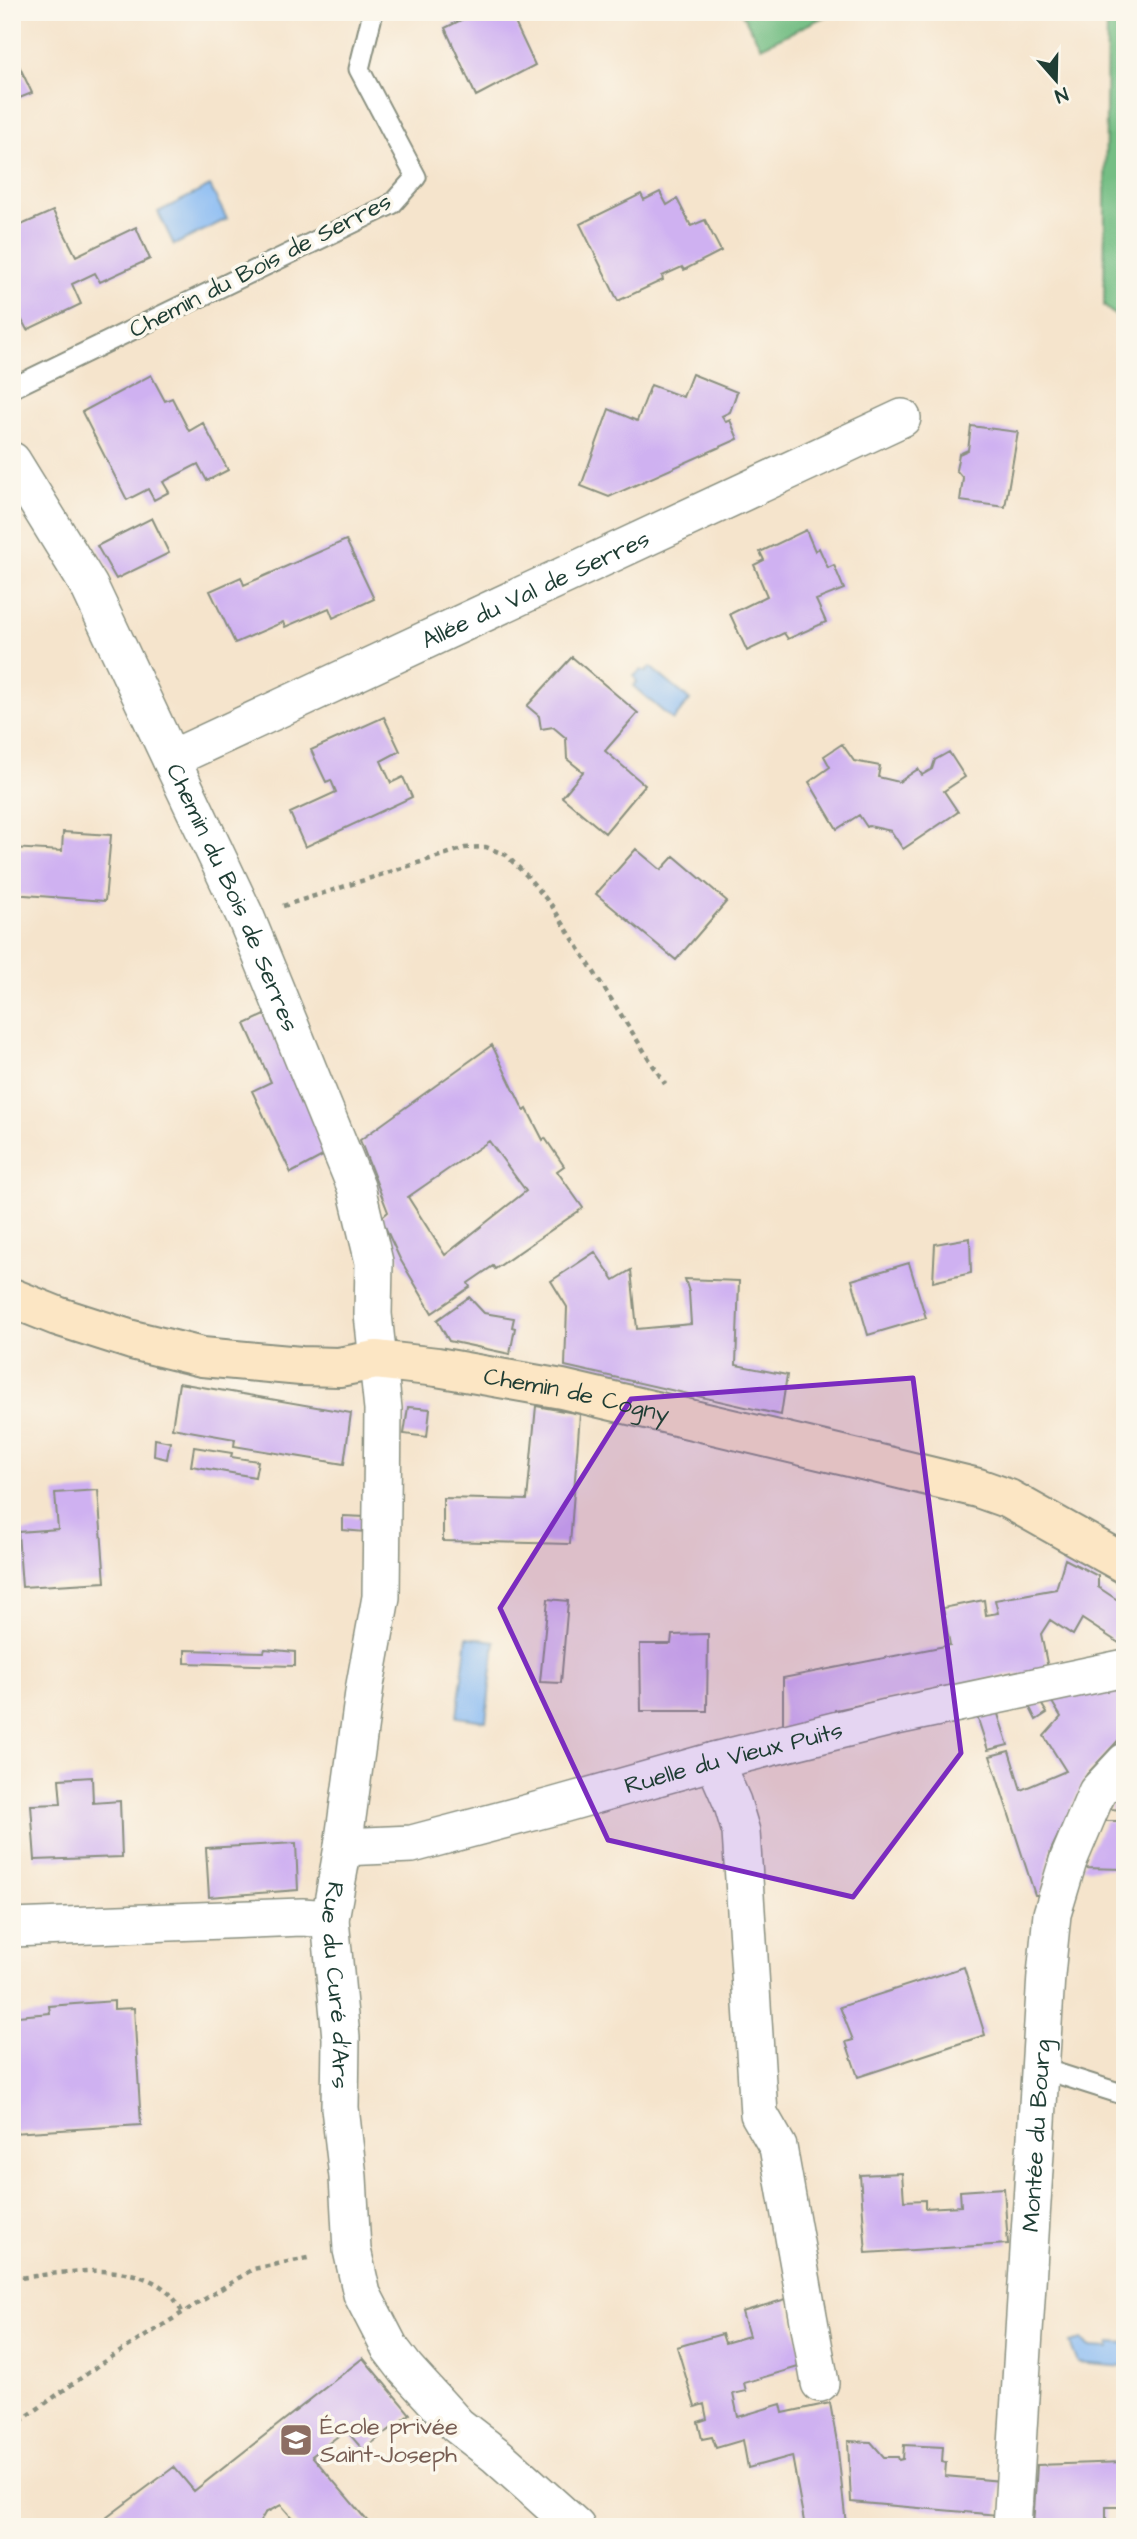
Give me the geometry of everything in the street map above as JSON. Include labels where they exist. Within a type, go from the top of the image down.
[{"type":"street","name":"Allée du Val de Serres","points":[[171,759],[902,418]]},
{"type":"street","name":"Chemin du Bois de Serres","points":[[12,461],[89,586],[171,759],[246,918],[356,1187],[373,1262],[376,1360]]},
{"type":"street","name":"Chemin de Cogny","points":[[12,1298],[57,1316],[132,1340],[202,1357],[301,1366],[339,1367],[376,1360],[437,1367],[562,1389],[978,1488],[1009,1499],[1125,1564]]},
{"type":"street","name":"Rue du Curé d'Ars","points":[[376,1360],[383,1409],[381,1597],[330,1919],[341,2038],[340,2108],[348,2177],[352,2250],[362,2294],[390,2348],[406,2369],[457,2425],[498,2456],[576,2527]]},
{"type":"street","name":"Ruelle du Vieux Puits","points":[[343,1847],[412,1844],[714,1761],[887,1718],[1125,1668]]},
{"type":"street","points":[[714,1761],[732,1802],[741,1832],[760,2114],[778,2147],[820,2383]]},
{"type":"street","name":"Montée du Bourg","points":[[1012,2527],[1052,1914],[1068,1861],[1097,1792],[1125,1762]]},
{"type":"street","points":[[12,1928],[302,1917],[330,1919]]},
{"type":"lane","name":"Chemin du Bois de Serres","points":[[12,388],[392,204],[416,177],[359,69],[373,12]]},
{"type":"lane","points":[[1040,2068],[1125,2095]]},
{"type":"path","points":[[246,918],[465,848],[486,847],[506,855],[552,906],[665,1084]]},
{"type":"path","points":[[12,2427],[102,2363],[253,2269],[352,2250]]},
{"type":"path","points":[[12,2279],[82,2270],[106,2270],[134,2275],[161,2286],[177,2300],[183,2312]]},
{"type":"highlighted area","points":[[913,1378],[961,1753],[853,1897],[608,1840],[500,1608],[631,1399]]},
{"type":"green space","points":[[741,12],[834,12],[761,47]]},
{"type":"green space","points":[[1107,12],[1125,12],[1125,324],[1104,306]]},
{"type":"water","points":[[210,186],[227,219],[174,245],[158,212]]},
{"type":"water","points":[[650,667],[690,700],[673,720],[633,686],[637,682],[634,676],[641,670],[646,672]]},
{"type":"water","points":[[467,1637],[495,1641],[486,1721],[457,1717]]},
{"type":"water","points":[[1082,2340],[1088,2347],[1109,2348],[1110,2342],[1125,2343],[1125,2367],[1078,2363],[1070,2343]]},
{"type":"building","points":[[477,12],[510,12],[535,65],[476,96],[445,28]]},
{"type":"building","points":[[15,57],[32,93],[12,101],[12,58]]},
{"type":"building","points":[[660,192],[667,205],[677,199],[691,226],[705,220],[721,251],[684,270],[682,267],[662,276],[663,280],[618,301],[580,224],[641,194],[644,200]]},
{"type":"building","points":[[53,211],[76,256],[136,227],[150,259],[100,282],[95,273],[72,284],[81,304],[27,330],[12,301],[12,296],[17,293],[12,284],[12,229]]},
{"type":"building","points":[[692,374],[737,392],[730,412],[722,416],[726,422],[730,420],[738,439],[609,497],[581,486],[609,409],[637,421],[651,385],[683,397]]},
{"type":"building","points":[[151,375],[165,401],[172,398],[189,431],[203,423],[228,470],[207,481],[198,464],[163,482],[169,492],[154,500],[148,489],[127,500],[82,412]]},
{"type":"building","points":[[971,426],[1018,432],[1005,507],[960,501],[963,478],[956,470],[959,454],[968,450]]},
{"type":"building","points":[[152,518],[169,553],[116,579],[97,546]]},
{"type":"building","points":[[806,530],[815,551],[819,548],[828,568],[834,565],[844,589],[816,600],[826,622],[788,639],[784,633],[747,651],[730,614],[767,596],[754,565],[764,560],[760,552]]},
{"type":"building","points":[[346,540],[374,599],[333,618],[329,608],[285,627],[283,622],[235,643],[210,591],[241,577],[244,585]]},
{"type":"building","points":[[572,657],[638,713],[605,751],[645,785],[605,833],[562,797],[583,772],[567,759],[566,738],[553,727],[541,729],[539,716],[527,706]]},
{"type":"building","points":[[384,717],[400,751],[381,761],[391,783],[403,777],[412,797],[305,847],[290,813],[336,792],[331,780],[326,782],[311,750]]},
{"type":"building","points":[[842,744],[854,761],[880,766],[878,777],[899,782],[918,769],[922,775],[932,769],[935,760],[949,752],[965,777],[944,791],[958,812],[903,849],[891,831],[867,827],[859,815],[837,829],[809,782],[830,767],[824,756]]},
{"type":"building","points":[[63,832],[111,835],[105,901],[12,894],[12,848],[62,851]]},
{"type":"building","points":[[636,849],[661,870],[674,856],[727,901],[676,960],[596,894]]},
{"type":"building","points":[[265,1015],[330,1152],[291,1173],[252,1091],[271,1082],[245,1024]]},
{"type":"building","points":[[492,1045],[524,1111],[527,1109],[543,1140],[545,1138],[564,1166],[557,1171],[583,1208],[495,1269],[493,1266],[468,1283],[470,1287],[432,1313],[400,1259],[381,1218],[388,1212],[360,1140]],"holes":[[[489,1141],[526,1191],[445,1255],[408,1197]]]},
{"type":"building","points":[[970,1238],[971,1273],[933,1282],[935,1244]]},
{"type":"building","points":[[595,1252],[614,1280],[631,1270],[637,1329],[691,1324],[689,1292],[685,1279],[739,1281],[736,1365],[787,1375],[781,1415],[565,1366],[567,1307],[551,1281]]},
{"type":"building","points":[[909,1263],[926,1318],[868,1335],[852,1280]]},
{"type":"building","points":[[469,1297],[484,1313],[514,1318],[510,1354],[449,1341],[437,1320]]},
{"type":"building","points":[[179,1383],[351,1413],[344,1464],[234,1446],[235,1439],[172,1428]]},
{"type":"building","points":[[536,1406],[580,1414],[570,1544],[443,1541],[443,1498],[527,1500]]},
{"type":"building","points":[[408,1407],[430,1409],[427,1437],[404,1434]]},
{"type":"building","points":[[155,1439],[170,1442],[167,1459],[154,1456]]},
{"type":"building","points":[[194,1447],[232,1453],[231,1457],[258,1461],[255,1477],[191,1466]]},
{"type":"building","points":[[98,1490],[105,1582],[22,1587],[18,1532],[58,1529],[55,1493]]},
{"type":"building","points":[[343,1516],[366,1517],[365,1532],[343,1530]]},
{"type":"building","points":[[1065,1559],[1098,1576],[1098,1587],[1125,1605],[1125,1647],[1082,1619],[1073,1635],[1050,1620],[1041,1634],[1049,1673],[1007,1675],[835,1710],[836,1716],[783,1729],[783,1678],[950,1645],[943,1608],[984,1600],[986,1615],[998,1613],[995,1600],[1056,1589]]},
{"type":"building","points":[[548,1599],[568,1601],[561,1683],[540,1682]]},
{"type":"building","points":[[708,1634],[707,1711],[641,1711],[640,1644],[671,1644],[672,1635]]},
{"type":"building","points":[[265,1649],[295,1652],[295,1666],[185,1663],[185,1650],[264,1652]]},
{"type":"building","points":[[1125,1676],[1125,1733],[1087,1774],[1051,1850],[1041,1895],[1035,1895],[990,1756],[1009,1751],[1021,1790],[1066,1771],[1044,1736],[1061,1717],[1047,1694]]},
{"type":"building","points":[[1040,1702],[1047,1713],[1036,1720],[1030,1708]]},
{"type":"building","points":[[995,1705],[1008,1745],[988,1750],[975,1710]]},
{"type":"building","points":[[92,1777],[93,1803],[120,1801],[122,1857],[35,1860],[31,1805],[61,1804],[59,1779]]},
{"type":"building","points":[[1125,1784],[1125,1810],[1110,1809]]},
{"type":"building","points":[[1105,1821],[1125,1821],[1125,1869],[1082,1868]]},
{"type":"building","points":[[296,1843],[298,1890],[209,1897],[206,1848]]},
{"type":"building","points":[[964,1967],[985,2035],[858,2077],[846,2042],[853,2040],[840,2007]]},
{"type":"building","points":[[114,2001],[114,2009],[134,2008],[141,2125],[12,2133],[12,2008],[17,2007],[18,2016],[50,2013],[49,2006]]},
{"type":"building","points":[[902,2173],[904,2201],[925,2200],[925,2208],[961,2206],[960,2191],[1004,2188],[1008,2244],[866,2253],[860,2175]]},
{"type":"building","points":[[786,2299],[805,2365],[744,2383],[746,2391],[733,2394],[738,2417],[781,2404],[783,2413],[830,2403],[846,2525],[805,2527],[792,2456],[748,2468],[743,2440],[716,2448],[712,2437],[702,2439],[698,2422],[707,2419],[704,2404],[695,2407],[677,2347],[722,2334],[725,2343],[749,2336],[742,2312]]},
{"type":"building","name":"École privée Saint-Joseph","points":[[363,2358],[410,2414],[363,2450],[346,2430],[312,2456],[369,2523],[365,2527],[300,2527],[281,2505],[265,2513],[257,2527],[254,2524],[250,2527],[94,2527],[174,2467],[194,2491]]},
{"type":"building","points":[[848,2441],[871,2442],[884,2457],[898,2457],[899,2460],[903,2459],[904,2445],[943,2447],[945,2476],[1001,2481],[998,2515],[851,2502]]},
{"type":"building","points":[[1125,2462],[1125,2507],[1106,2507],[1106,2527],[1033,2527],[1037,2465]]},
{"type":"place","name":"École privée Saint-Joseph","points":[[296,2440]]}]
